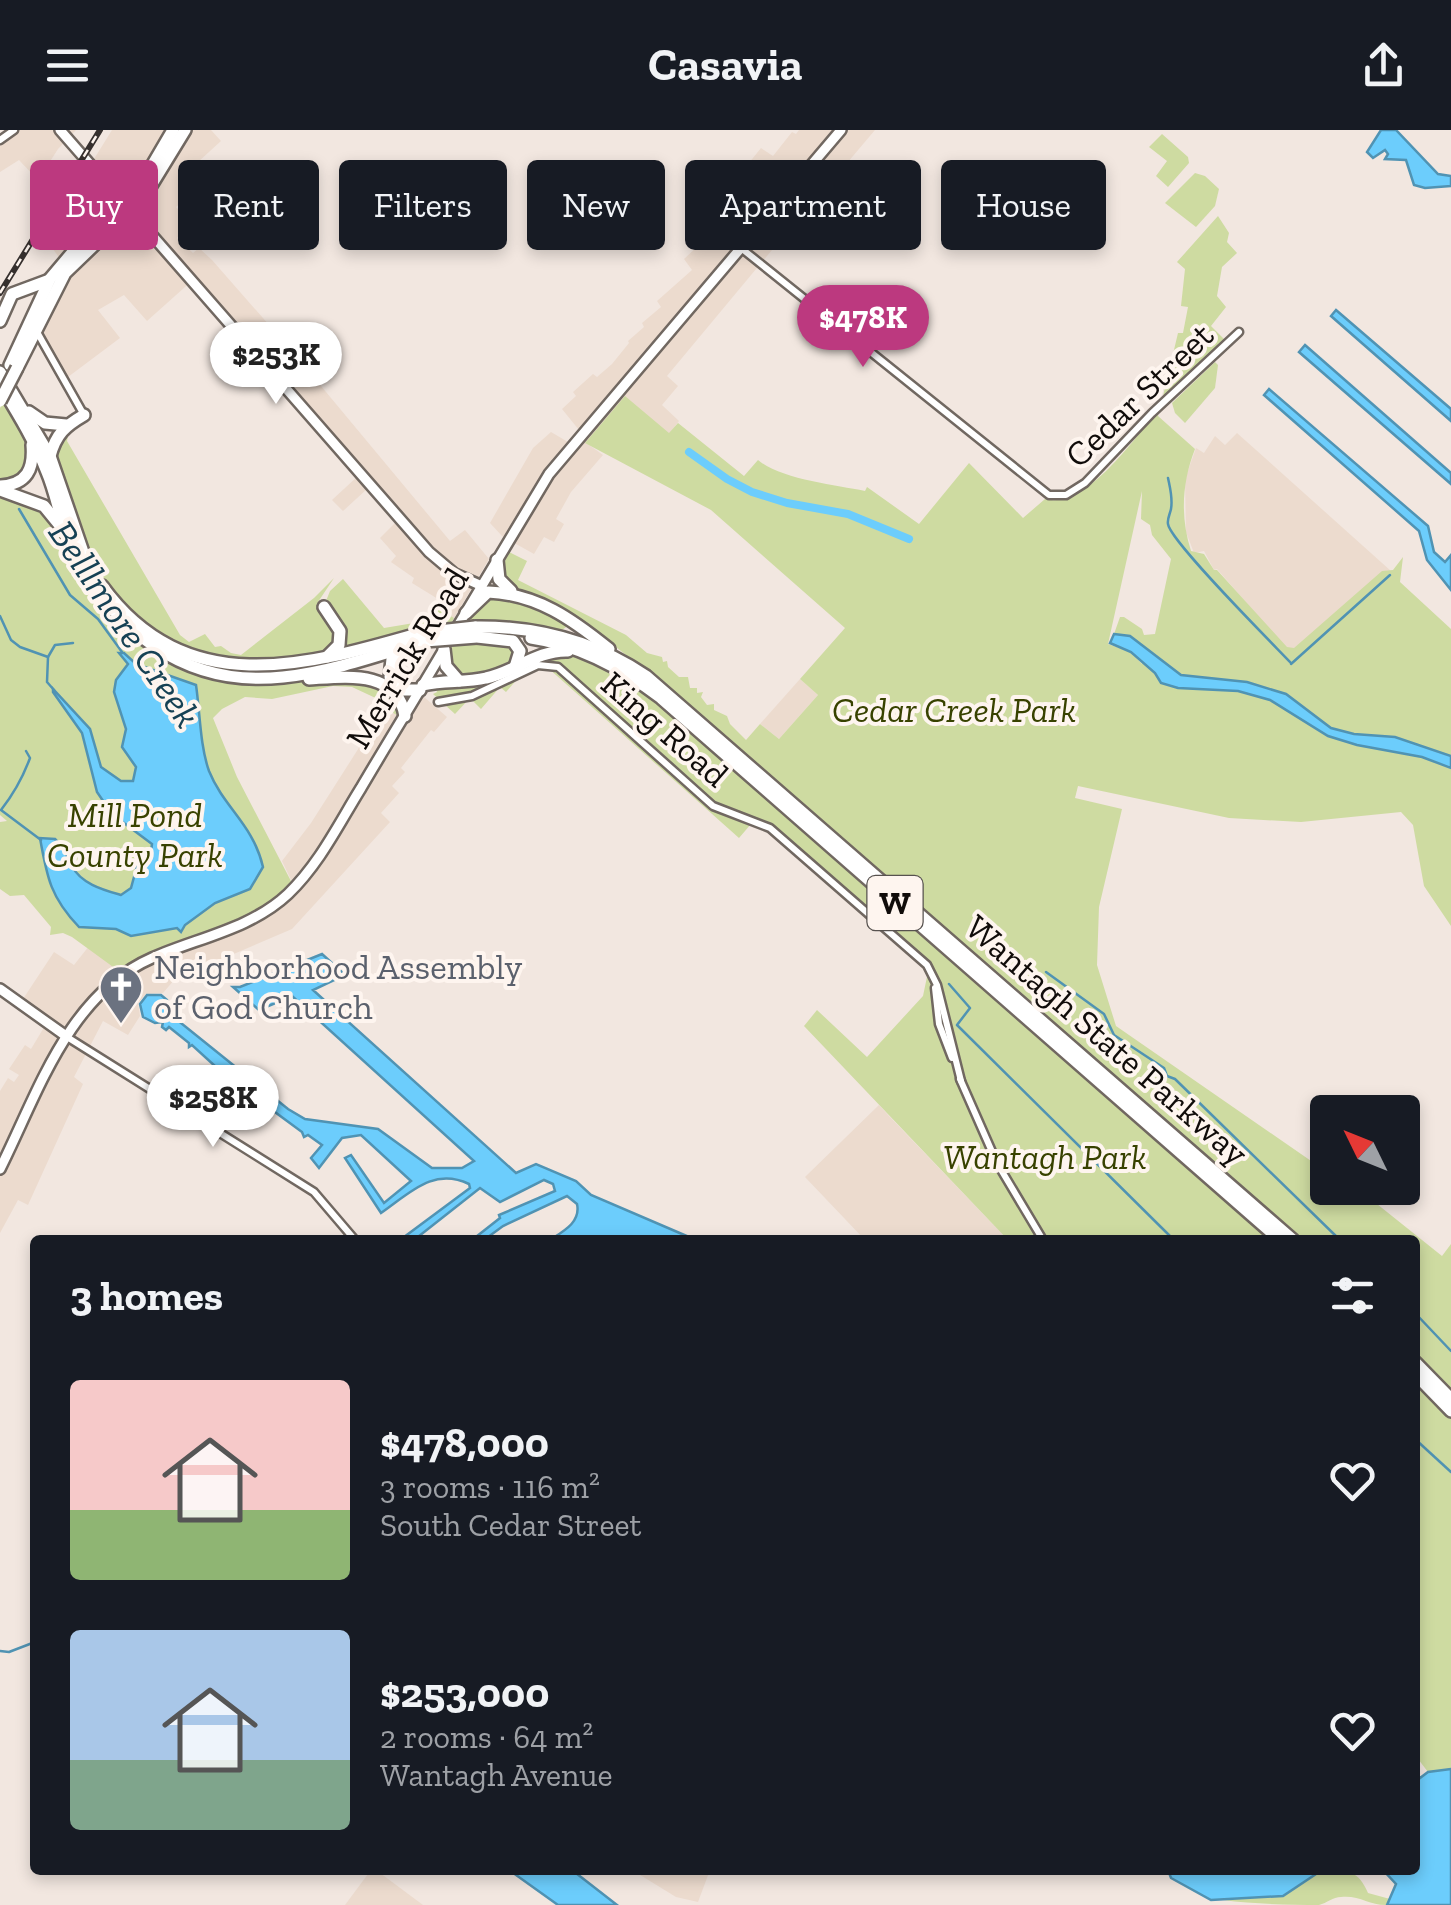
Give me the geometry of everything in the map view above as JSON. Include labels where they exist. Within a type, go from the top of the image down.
[{"type":"highway","points":[[157,160],[173,130]]},
{"type":"highway","points":[[158,176],[185,130]]},
{"type":"highway","points":[[0,400],[9,368],[28,348],[60,265],[77,250]]},
{"type":"highway","points":[[0,385],[35,308],[54,281],[87,250]]},
{"type":"highway","points":[[0,320],[12,294],[54,281]]},
{"type":"highway","points":[[0,331],[15,296],[28,295],[35,308]]},
{"type":"highway","name":"Wantagh State Parkway","points":[[9,368],[50,456],[90,565],[108,594],[142,629],[191,654],[228,665],[280,666],[423,637],[507,627],[564,636],[626,667],[667,691],[1287,1235]]},
{"type":"highway","name":"Wantagh State Parkway","points":[[0,385],[32,440],[48,475],[68,539],[90,581],[107,606],[148,643],[209,670],[240,678],[280,678],[313,673],[408,646],[423,637]]},
{"type":"highway","points":[[26,410],[45,424],[66,425]]},
{"type":"highway","points":[[50,456],[56,436],[84,415]]},
{"type":"highway","points":[[0,488],[16,484],[30,470],[32,440]]},
{"type":"highway","points":[[0,488],[44,506],[68,539]]},
{"type":"highway","points":[[497,560],[499,579],[511,592]]},
{"type":"highway","points":[[482,586],[511,592],[562,614],[626,667]]},
{"type":"highway","points":[[466,613],[488,592],[524,598]]},
{"type":"highway","points":[[324,606],[340,636],[339,644],[326,658]]},
{"type":"highway","points":[[507,627],[563,632],[571,625],[562,614]]},
{"type":"highway","points":[[476,632],[513,642],[520,657],[514,668]]},
{"type":"highway","name":"Wantagh State Parkway","points":[[476,632],[551,642],[626,667],[1274,1235]]},
{"type":"highway","points":[[408,646],[392,659],[390,677],[402,690],[484,679],[547,652],[567,651],[626,667]]},
{"type":"highway","points":[[444,649],[446,666],[459,681]]},
{"type":"highway","points":[[280,678],[352,676],[376,681],[399,696],[405,716]]},
{"type":"highway","points":[[1420,1367],[1451,1399]]},
{"type":"highway","points":[[1420,1379],[1451,1411]]},
{"type":"main road","points":[[60,130],[85,160]]},
{"type":"main road","name":"Merrick Road","points":[[816,160],[841,130]]},
{"type":"main road","points":[[158,244],[429,552],[455,574],[482,586]]},
{"type":"main road","name":"Merrick Road","points":[[0,1169],[66,1036],[85,1008],[122,975],[151,958],[250,920],[290,892],[313,866],[549,474],[739,250]]},
{"type":"main road","points":[[0,989],[66,1036]]},
{"type":"street","points":[[0,140],[14,130]]},
{"type":"street","name":"Cedar Street","points":[[743,250],[1045,495],[1072,492],[1239,332]]},
{"type":"street","points":[[36,330],[84,415]]},
{"type":"street","points":[[28,348],[40,344],[45,347]]},
{"type":"street","name":"King Road","points":[[438,702],[472,696],[538,665],[552,664],[713,806],[770,828],[923,962],[934,977],[939,1024],[961,1081],[996,1162],[1040,1235]]},
{"type":"street","points":[[66,1036],[314,1192],[351,1235]]},
{"type":"shaded area","points":[[4,130],[76,130],[51,160],[30,160],[30,172],[19,160],[0,172],[0,143],[9,137]]},
{"type":"shaded area","points":[[112,130],[211,130],[221,141],[200,160],[178,160],[178,250],[201,250],[298,358],[277,375],[194,279],[147,321],[124,295],[98,310],[120,338],[68,377],[39,332],[71,274],[54,250],[158,250],[158,160],[93,160]]},
{"type":"shaded area","points":[[799,130],[875,130],[850,160],[751,160],[761,148],[773,156],[792,132],[796,134]]},
{"type":"shaded area","points":[[694,250],[772,250],[667,376],[678,386],[662,405],[679,421],[669,434],[585,442],[603,455],[571,492],[556,519],[564,524],[554,542],[544,537],[534,554],[502,536],[490,523],[533,448],[551,432],[568,442],[579,430],[562,409],[576,396],[573,392],[593,374],[597,377],[612,364],[644,327],[642,323],[661,307],[657,301],[692,270],[684,259]]},
{"type":"shaded area","points":[[311,374],[450,541],[465,530],[489,559],[454,618],[434,607],[438,599],[412,583],[414,578],[391,562],[396,556],[380,538],[397,521],[368,488],[343,511],[332,500],[358,476],[287,395]]},
{"type":"shaded area","points":[[1237,433],[1391,571],[1293,656],[1214,570],[1204,551],[1194,553],[1186,532],[1185,479],[1196,448],[1204,453],[1215,436],[1225,445]]},
{"type":"shaded area","points":[[800,679],[818,695],[779,739],[760,724]]},
{"type":"shaded area","points":[[423,696],[447,717],[434,732],[431,730],[401,768],[405,772],[392,786],[399,793],[381,813],[390,822],[292,929],[175,979],[163,993],[146,994],[138,1003],[140,1016],[128,1035],[103,1021],[74,1077],[83,1084],[28,1205],[18,1200],[0,1233],[0,1091],[8,1078],[14,1082],[19,1075],[9,1069],[25,1045],[31,1049],[49,1019],[23,999],[54,952],[74,965],[89,946],[293,884],[282,861],[369,732],[369,723],[381,704],[408,720]]},
{"type":"shaded area","points":[[879,1105],[1003,1235],[860,1235],[805,1177]]},
{"type":"shaded area","points":[[367,1875],[383,1875],[423,1905],[345,1905]]},
{"type":"shaded area","points":[[640,1875],[708,1875],[698,1902],[676,1897]]},
{"type":"green space","points":[[1162,134],[1188,157],[1189,163],[1168,187],[1156,176],[1167,161],[1149,147]]},
{"type":"green space","points":[[1195,173],[1205,176],[1219,189],[1215,206],[1196,227],[1165,203]]},
{"type":"green space","points":[[1218,216],[1229,233],[1227,242],[1237,253],[1222,267],[1217,296],[1226,307],[1211,326],[1225,340],[1163,396],[1188,307],[1181,306],[1185,269],[1177,262]]},
{"type":"green space","points":[[1215,362],[1215,388],[1185,423],[1172,403]]},
{"type":"green space","name":"Cedar Creek Park","points":[[625,396],[669,433],[678,423],[744,476],[758,460],[808,480],[865,491],[867,487],[919,524],[969,463],[1023,518],[1045,499],[1077,494],[1108,469],[1159,410],[1158,416],[1195,449],[1184,500],[1191,551],[1204,554],[1214,570],[1287,647],[1294,648],[1382,571],[1393,570],[1403,557],[1400,582],[1451,629],[1451,926],[1424,886],[1413,825],[1401,812],[1301,822],[1229,818],[1078,786],[1075,798],[1122,809],[1099,907],[1097,965],[1116,1026],[1310,1160],[1310,1205],[1378,1205],[1416,1235],[1291,1235],[690,705],[580,619],[506,585],[501,570],[509,552],[527,561],[518,580],[626,635],[647,653],[662,657],[679,677],[688,677],[690,688],[703,692],[701,697],[707,705],[714,704],[714,710],[727,716],[746,740],[760,724],[779,739],[818,695],[800,679],[845,628],[711,510],[585,443]],"holes":[[[1142,491],[1141,519],[1150,525],[1152,535],[1171,559],[1155,634],[1144,635],[1142,629],[1124,617],[1120,617],[1114,634],[1130,636],[1142,664],[1131,652],[1108,644]]]},
{"type":"green space","points":[[5,400],[28,442],[25,475],[0,483],[0,408]]},
{"type":"green space","points":[[79,421],[85,423],[69,430],[67,441],[180,635],[189,642],[205,634],[215,647],[241,655],[334,578],[318,602],[338,633],[335,648],[317,657],[285,664],[215,658],[181,648],[153,632],[130,612],[94,560],[58,462],[60,434]]},
{"type":"green space","name":"Mill Pond County Park","points":[[0,492],[33,502],[55,520],[88,590],[118,625],[147,646],[262,683],[332,679],[384,687],[400,710],[397,715],[380,706],[382,701],[352,687],[333,686],[272,699],[245,697],[222,709],[213,718],[237,777],[293,885],[261,911],[120,972],[72,937],[63,933],[50,935],[51,927],[24,895],[10,896],[0,889],[0,822],[7,821],[0,815]]},
{"type":"green space","points":[[343,579],[384,628],[420,622],[433,606],[454,618],[451,624],[332,655],[340,646],[326,601]]},
{"type":"green space","points":[[489,595],[528,603],[569,625],[562,630],[523,622],[468,622],[477,605]]},
{"type":"green space","points":[[506,641],[517,650],[509,667],[462,678],[448,667],[449,652],[455,643]]},
{"type":"green space","name":"Wantagh Park","points":[[569,653],[651,694],[1267,1235],[1003,1235],[804,1026],[817,1010],[867,1057],[923,996],[928,972],[766,829],[751,824],[739,838],[547,667],[519,677],[506,692],[500,687],[481,709],[470,698],[455,714],[433,694],[437,692],[435,684],[469,685],[533,660]]},
{"type":"green space","points":[[1420,1238],[1442,1256],[1451,1244],[1451,1395],[1420,1363]]},
{"type":"green space","points":[[1420,1385],[1451,1418],[1451,1769],[1428,1772],[1420,1762]]},
{"type":"green space","points":[[1314,1875],[1354,1875],[1368,1893],[1390,1899],[1386,1905],[1347,1897],[1319,1905],[1223,1900],[1283,1896]]},
{"type":"water","points":[[1381,130],[1396,130],[1438,174],[1451,176],[1451,186],[1414,185],[1406,160],[1385,159],[1385,150],[1373,158],[1367,152]]},
{"type":"water","points":[[1336,310],[1451,409],[1451,421],[1331,316]]},
{"type":"water","points":[[1305,345],[1451,473],[1451,484],[1299,352]]},
{"type":"water","points":[[1269,389],[1428,526],[1434,552],[1445,562],[1451,555],[1451,590],[1427,560],[1419,531],[1264,395]]},
{"type":"water","points":[[1114,634],[1130,636],[1181,675],[1247,682],[1286,694],[1331,728],[1395,737],[1451,756],[1451,768],[1422,757],[1328,736],[1270,700],[1238,691],[1178,688],[1161,683],[1131,652],[1110,643]]},
{"type":"water","points":[[119,653],[136,664],[196,685],[209,771],[252,839],[263,867],[250,889],[215,903],[181,932],[177,928],[131,936],[116,929],[79,927],[56,897],[45,865],[40,838],[55,839],[81,877],[121,895],[131,888],[137,866],[150,859],[152,844],[112,814],[97,792],[82,733],[53,692],[90,729],[101,767],[121,781],[133,781],[136,767],[122,747],[126,729],[114,692],[116,680],[128,664]]},
{"type":"water","points":[[322,954],[345,975],[313,990],[516,1173],[536,1164],[576,1181],[591,1195],[684,1235],[557,1235],[570,1225],[578,1210],[567,1196],[491,1235],[478,1235],[499,1215],[555,1191],[553,1184],[544,1180],[500,1202],[480,1188],[420,1235],[407,1235],[470,1188],[469,1184],[433,1180],[381,1213],[345,1158],[351,1155],[384,1203],[411,1181],[361,1135],[342,1138],[319,1168],[311,1158],[322,1145],[308,1135],[304,1137],[268,1107],[264,1111],[264,1104],[250,1092],[246,1096],[247,1089],[237,1082],[232,1088],[228,1086],[223,1095],[227,1077],[169,1027],[162,1027],[163,1022],[143,1017],[140,1004],[147,995],[161,995],[167,1000],[171,1015],[305,1119],[378,1129],[432,1168],[462,1168],[474,1161],[292,996],[259,1010],[233,987]]},
{"type":"water","points":[[1451,1769],[1451,1905],[1387,1905],[1396,1884],[1388,1875],[1420,1875],[1420,1778],[1428,1772]]},
{"type":"water","points":[[516,1875],[578,1875],[617,1905],[558,1905]]},
{"type":"water","points":[[1170,1875],[1314,1875],[1283,1896],[1211,1900]]},
{"type":"waterway","points":[[689,452],[752,492],[848,514],[909,539]]},
{"type":"waterway","points":[[1168,478],[1172,501],[1168,522],[1173,534],[1291,663]]},
{"type":"waterway","name":"Belllmore Creek","points":[[19,509],[70,595],[98,619],[122,652]]},
{"type":"waterway","points":[[1291,664],[1390,575]]},
{"type":"waterway","points":[[0,616],[11,640],[48,657],[47,682],[54,690]]},
{"type":"waterway","points":[[48,657],[55,645],[73,643]]},
{"type":"waterway","points":[[26,751],[30,758],[1,810],[41,840]]},
{"type":"waterway","points":[[1046,972],[1104,1014],[1114,1035],[1164,1068],[1167,1076],[1175,1079],[1335,1235]]},
{"type":"waterway","points":[[949,984],[970,1008],[957,1025],[1169,1235]]},
{"type":"waterway","points":[[1420,1318],[1451,1351]]},
{"type":"waterway","points":[[1420,1444],[1451,1472]]},
{"type":"waterway","points":[[0,1651],[9,1652],[30,1644]]},
{"type":"railway","points":[[0,293],[100,130]]},
{"type":"place","name":"Neighborhood Assembly of God Church","points":[[121,1025]]}]
